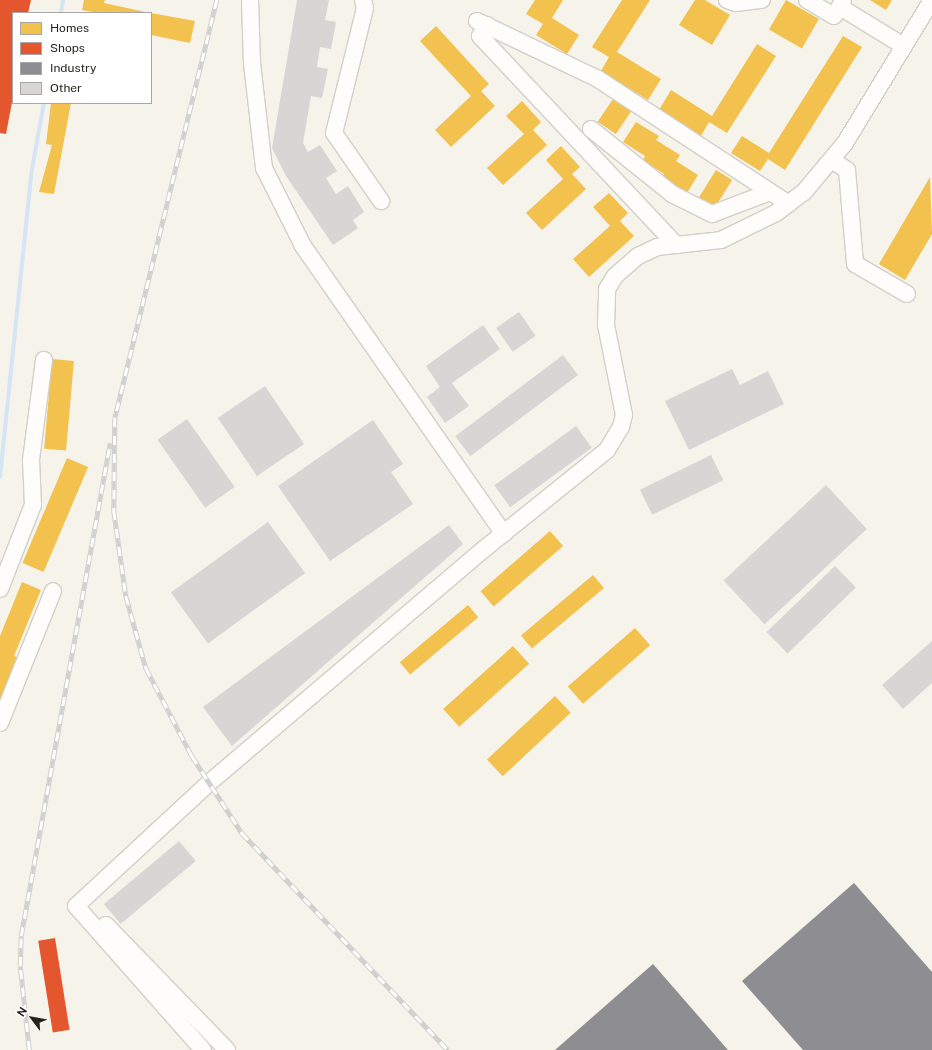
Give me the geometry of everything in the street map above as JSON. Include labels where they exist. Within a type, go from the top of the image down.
[{"type":"street","points":[[250,0],[252,63],[264,168],[303,246],[504,534]]},
{"type":"street","points":[[363,0],[365,8],[334,133],[381,201]]},
{"type":"street","points":[[727,0],[736,3],[762,0]]},
{"type":"street","points":[[807,0],[834,16],[842,4],[904,46]]},
{"type":"street","points":[[203,1050],[76,906],[210,783],[504,534],[594,464],[616,437],[624,415],[606,325],[607,289],[615,276],[638,256],[676,245],[721,240],[789,204],[832,160],[932,0]]},
{"type":"street","points":[[676,245],[480,36],[482,23],[598,79],[789,204]]},
{"type":"street","points":[[590,129],[672,194],[712,214],[770,192]]},
{"type":"street","points":[[832,160],[847,170],[855,264],[907,294]]},
{"type":"street","points":[[0,589],[33,505],[31,460],[44,360]]},
{"type":"street","points":[[0,723],[53,591]]},
{"type":"street","points":[[81,900],[227,1050]]},
{"type":"building: Homes","points":[[84,0],[105,0],[104,3],[145,12],[93,12],[82,10]]},
{"type":"building: Homes","points":[[535,0],[563,0],[552,18],[579,35],[567,54],[536,35],[543,24],[526,14]]},
{"type":"building: Homes","points":[[622,0],[650,0],[617,52],[661,79],[648,100],[601,71],[609,57],[592,47]]},
{"type":"building: Homes","points":[[695,0],[705,0],[730,15],[712,45],[679,25]]},
{"type":"building: Homes","points":[[786,0],[819,19],[802,48],[769,29]]},
{"type":"building: Homes","points":[[870,0],[892,0],[886,10]]},
{"type":"building: Homes","points":[[152,13],[195,21],[190,43],[152,35]]},
{"type":"building: Homes","points":[[436,26],[489,84],[481,91],[495,106],[451,147],[435,130],[471,96],[420,41]]},
{"type":"building: Homes","points":[[843,36],[862,47],[785,170],[768,159],[760,171],[731,153],[742,136],[769,153]]},
{"type":"building: Homes","points":[[757,44],[776,56],[727,133],[709,122],[701,136],[659,110],[671,90],[712,116]]},
{"type":"building: Homes","points":[[615,96],[633,108],[616,134],[598,122]]},
{"type":"building: Homes","points":[[522,101],[541,122],[533,130],[547,145],[503,185],[487,168],[524,134],[506,116]]},
{"type":"building: Homes","points":[[51,104],[71,104],[54,194],[39,192],[52,145],[46,144]]},
{"type":"building: Homes","points":[[636,122],[659,136],[656,140],[680,155],[676,161],[698,175],[687,193],[662,178],[664,174],[643,160],[645,156],[623,142]]},
{"type":"building: Homes","points":[[561,146],[580,167],[572,174],[586,189],[542,230],[526,213],[563,179],[546,160]]},
{"type":"building: Homes","points":[[716,170],[732,180],[715,207],[699,197]]},
{"type":"building: Homes","points":[[930,177],[932,234],[905,280],[879,264]]},
{"type":"building: Homes","points":[[609,193],[628,213],[620,221],[634,236],[589,277],[573,259],[610,226],[593,207]]},
{"type":"building: Homes","points":[[52,359],[74,361],[66,451],[44,449]]},
{"type":"building: Homes","points":[[67,458],[88,467],[44,572],[22,563]]},
{"type":"building: Homes","points":[[550,531],[563,546],[494,606],[481,591]]},
{"type":"building: Homes","points":[[593,575],[604,588],[532,648],[521,635]]},
{"type":"building: Homes","points":[[22,582],[41,590],[14,656],[20,658],[0,708],[0,636]]},
{"type":"building: Homes","points":[[468,605],[478,617],[410,674],[400,662]]},
{"type":"building: Homes","points":[[635,628],[650,645],[583,704],[568,686]]},
{"type":"building: Homes","points":[[513,646],[529,664],[459,727],[443,709]]},
{"type":"building: Homes","points":[[555,696],[571,713],[503,776],[487,759]]},
{"type":"building: Shops","points":[[0,0],[31,0],[28,12],[12,12],[12,102],[6,134],[0,133]]},
{"type":"building: Shops","points":[[55,938],[70,1030],[53,1033],[38,941]]},
{"type":"building: Industry","points":[[854,883],[932,972],[932,1050],[803,1050],[742,981]]},
{"type":"building: Industry","points":[[653,964],[728,1050],[555,1050]]},
{"type":"building: Other","points":[[297,0],[329,0],[325,20],[336,22],[331,49],[320,47],[317,67],[328,69],[322,98],[311,96],[303,143],[308,152],[320,145],[337,171],[326,178],[336,194],[348,186],[364,212],[353,220],[358,228],[333,245],[286,176],[272,148]]},
{"type":"building: Other","points":[[519,312],[536,336],[513,352],[496,328]]},
{"type":"building: Other","points":[[483,325],[500,349],[452,383],[469,406],[445,423],[427,397],[440,387],[426,366]]},
{"type":"building: Other","points":[[563,355],[578,375],[470,456],[455,436]]},
{"type":"building: Other","points":[[732,369],[740,385],[768,371],[784,404],[689,450],[665,401]]},
{"type":"building: Other","points":[[265,386],[304,444],[257,476],[218,418]]},
{"type":"building: Other","points":[[187,419],[235,487],[205,508],[158,440]]},
{"type":"building: Other","points":[[373,420],[403,464],[391,472],[413,504],[330,561],[278,486]]},
{"type":"building: Other","points":[[576,426],[592,448],[510,507],[494,485]]},
{"type":"building: Other","points":[[711,455],[723,480],[652,515],[640,490]]},
{"type":"building: Other","points":[[826,485],[867,529],[765,624],[724,580]]},
{"type":"building: Other","points":[[268,522],[305,573],[208,644],[171,593]]},
{"type":"building: Other","points":[[449,525],[463,544],[232,746],[203,707]]},
{"type":"building: Other","points":[[835,566],[856,588],[788,654],[767,632]]},
{"type":"building: Other","points":[[932,641],[932,683],[903,709],[882,685]]},
{"type":"building: Other","points":[[179,841],[196,861],[121,924],[104,904]]},
{"type":"waterway","points":[[61,12],[63,0]]},
{"type":"waterway","points":[[0,477],[32,169],[44,104]]},
{"type":"railway","points":[[217,0],[115,418],[114,511],[126,596],[146,668],[192,756],[242,833],[448,1050]]},
{"type":"railway","points":[[29,1050],[20,966],[21,936],[110,443]]}]
